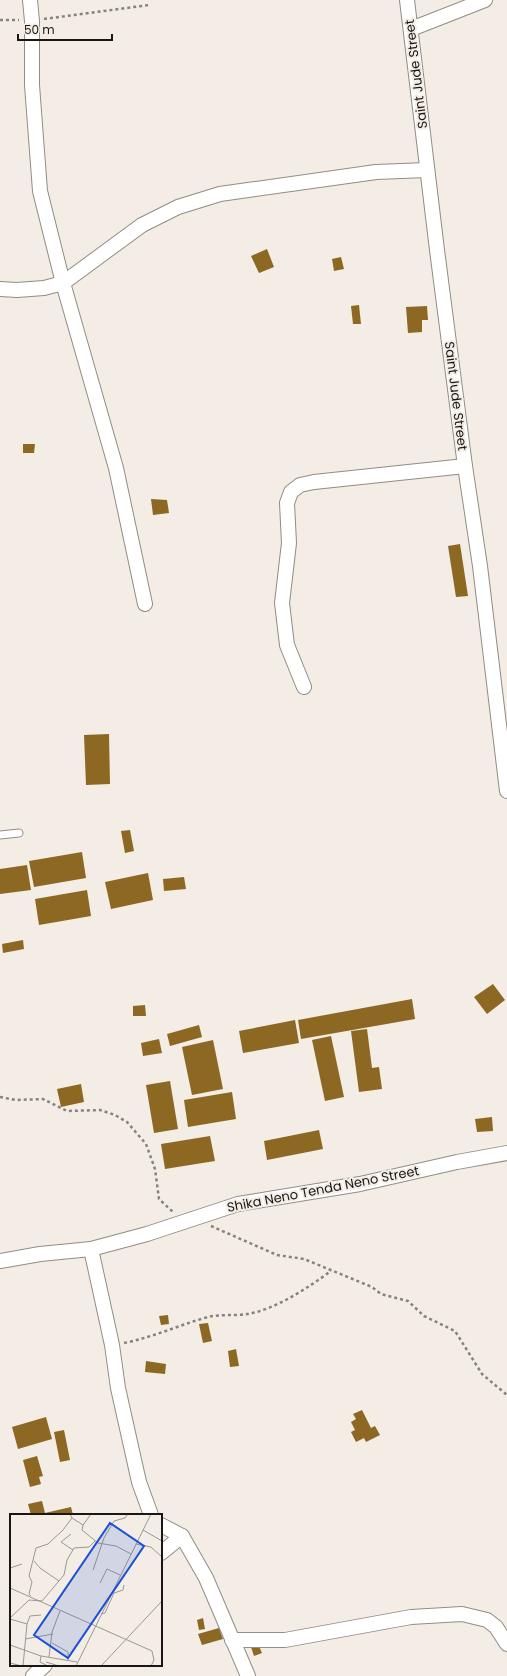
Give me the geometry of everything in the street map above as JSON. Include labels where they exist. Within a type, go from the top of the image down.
[{"type":"street","points":[[30,0],[32,20],[32,85],[40,190],[63,283],[116,468],[145,604]]},
{"type":"street","name":"Saint Jude Street","points":[[407,0],[427,170],[465,466],[480,566],[507,791]]},
{"type":"street","points":[[411,29],[485,0]]},
{"type":"street","points":[[0,289],[17,290],[44,288],[63,283],[142,225],[178,207],[220,194],[376,172],[427,170]]},
{"type":"street","points":[[304,687],[287,645],[282,603],[289,543],[286,503],[291,492],[300,485],[314,482],[465,466]]},
{"type":"street","name":"Shika Neno Tenda Neno Street","points":[[0,1261],[40,1254],[90,1249],[147,1234],[238,1204],[360,1184],[458,1162],[507,1154]]},
{"type":"street","points":[[90,1249],[112,1345],[119,1394],[139,1482],[151,1514]]},
{"type":"street","points":[[162,1526],[182,1536],[206,1578],[248,1676]]},
{"type":"street","points":[[162,1553],[182,1536]]},
{"type":"street","points":[[232,1640],[285,1640],[411,1617],[462,1614],[487,1620],[496,1627],[507,1644]]},
{"type":"street","points":[[34,1676],[44,1666]]},
{"type":"lane","points":[[0,835],[20,833]]},
{"type":"path","points":[[0,20],[32,20],[149,5]]},
{"type":"path","points":[[0,1096],[16,1100],[43,1099],[67,1111],[100,1110],[115,1115],[127,1122],[146,1144],[155,1169],[159,1200],[172,1212],[193,1219],[276,1255],[304,1259],[372,1287],[381,1294],[408,1301],[424,1316],[455,1331],[482,1374],[507,1395]]},
{"type":"path","points":[[112,1345],[145,1339],[210,1317],[249,1314],[272,1306],[314,1284],[330,1271]]},
{"type":"building","points":[[267,249],[274,267],[259,273],[251,256]]},
{"type":"building","points":[[341,257],[344,269],[334,271],[332,259]]},
{"type":"building","points":[[359,305],[361,324],[353,324],[351,306]]},
{"type":"building","points":[[427,306],[428,320],[422,320],[422,332],[408,333],[406,307]]},
{"type":"building","points":[[23,444],[35,444],[34,453],[23,453]]},
{"type":"building","points":[[151,499],[167,500],[169,513],[153,515]]},
{"type":"building","points":[[460,544],[468,596],[456,597],[448,546]]},
{"type":"building","points":[[109,734],[110,784],[86,785],[84,735]]},
{"type":"building","points":[[130,830],[134,851],[125,853],[121,831]]},
{"type":"building","points":[[82,852],[86,878],[34,887],[29,861]]},
{"type":"building","points":[[27,865],[31,890],[0,894],[0,869]]},
{"type":"building","points":[[148,873],[153,900],[111,909],[105,882]]},
{"type":"building","points":[[184,877],[186,889],[164,891],[163,879]]},
{"type":"building","points":[[87,890],[91,916],[39,925],[35,899]]},
{"type":"building","points":[[23,940],[24,949],[3,953],[2,944]]},
{"type":"building","points":[[493,984],[505,1000],[487,1014],[474,997]]},
{"type":"building","points":[[412,999],[415,1019],[301,1039],[298,1020]]},
{"type":"building","points":[[145,1005],[146,1016],[133,1016],[133,1006]]},
{"type":"building","points":[[295,1020],[299,1043],[243,1053],[239,1031]]},
{"type":"building","points":[[199,1025],[202,1037],[170,1046],[167,1034]]},
{"type":"building","points":[[367,1029],[372,1068],[379,1067],[382,1089],[359,1092],[351,1031]]},
{"type":"building","points":[[331,1036],[344,1097],[325,1101],[312,1040]]},
{"type":"building","points":[[159,1039],[162,1053],[143,1056],[141,1043]]},
{"type":"building","points":[[213,1040],[223,1089],[192,1095],[182,1047]]},
{"type":"building","points":[[170,1081],[178,1129],[154,1133],[146,1085]]},
{"type":"building","points":[[81,1084],[84,1102],[61,1107],[57,1089]]},
{"type":"building","points":[[232,1092],[236,1119],[188,1127],[184,1100]]},
{"type":"building","points":[[492,1117],[493,1131],[477,1132],[475,1119]]},
{"type":"building","points":[[319,1130],[323,1149],[267,1160],[264,1141]]},
{"type":"building","points":[[210,1136],[215,1161],[165,1169],[161,1144]]},
{"type":"building","points":[[168,1315],[169,1324],[161,1325],[159,1316]]},
{"type":"building","points":[[208,1323],[212,1341],[203,1343],[199,1324]]},
{"type":"building","points":[[236,1349],[239,1366],[230,1367],[228,1351]]},
{"type":"building","points":[[146,1361],[166,1364],[165,1374],[145,1372]]},
{"type":"building","points":[[362,1410],[371,1428],[375,1426],[380,1435],[366,1442],[364,1438],[356,1442],[351,1432],[355,1430],[351,1422],[356,1419],[353,1414]]},
{"type":"building","points":[[46,1417],[52,1439],[18,1449],[12,1427]]},
{"type":"building","points":[[64,1430],[70,1460],[60,1462],[54,1432]]},
{"type":"building","points":[[37,1456],[43,1476],[39,1477],[41,1484],[30,1487],[23,1460]]},
{"type":"building","points":[[42,1501],[45,1513],[71,1507],[73,1514],[31,1514],[28,1504]]},
{"type":"building","points":[[203,1618],[205,1629],[199,1630],[197,1620]]},
{"type":"building","points":[[219,1628],[223,1639],[202,1645],[198,1634]]},
{"type":"building","points":[[258,1644],[262,1653],[254,1656],[251,1647]]}]
